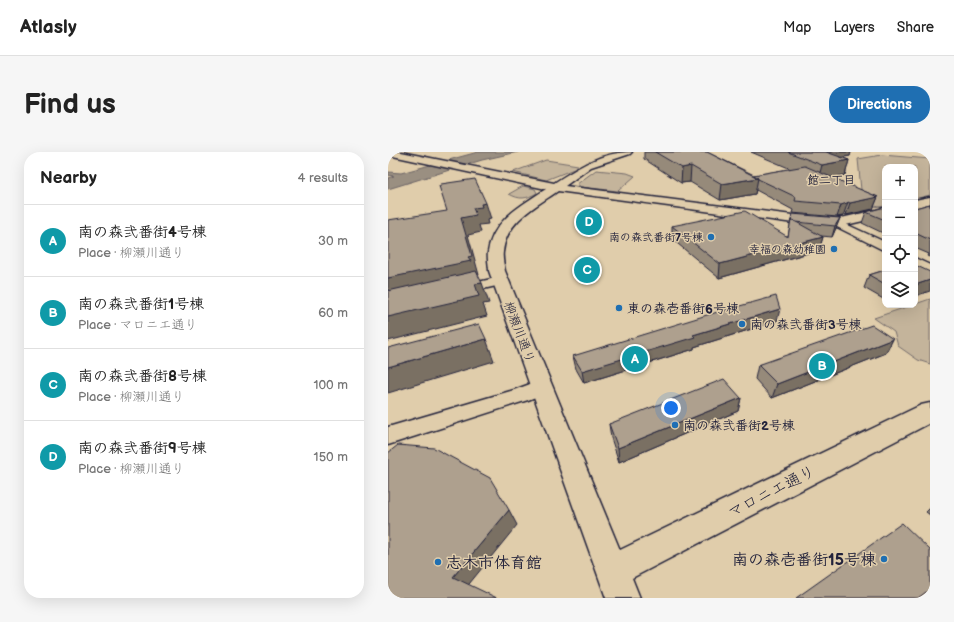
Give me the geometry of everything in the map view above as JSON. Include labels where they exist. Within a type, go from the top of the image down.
[{"type":"street","points":[[388,152],[555,188],[780,217],[837,223],[882,213]]},
{"type":"street","name":"柳瀬川通り","points":[[618,585],[496,271],[495,253],[499,238],[506,224],[518,212],[588,165],[627,152]]},
{"type":"street","points":[[918,203],[930,201]]},
{"type":"street","points":[[837,223],[882,246]]},
{"type":"street","points":[[918,264],[930,270]]},
{"type":"street","points":[[446,293],[500,281]]},
{"type":"street","points":[[388,436],[521,395],[541,387]]},
{"type":"street","name":"マロニエ通り","points":[[618,585],[930,412]]},
{"type":"shaded area","points":[[478,152],[518,152],[482,160],[388,189],[388,178],[394,176],[388,175],[388,172],[401,173]]},
{"type":"shaded area","points":[[882,155],[930,159],[930,195],[918,198],[918,164],[882,164],[882,206],[871,205],[861,190],[858,159]]},
{"type":"shaded area","points":[[546,160],[578,165],[579,167],[546,180],[513,172]]},
{"type":"shaded area","points":[[596,170],[627,173],[635,176],[618,191],[581,187],[577,184]]},
{"type":"shaded area","points":[[523,186],[535,189],[537,193],[530,197],[523,198],[509,194]]},
{"type":"shaded area","points":[[930,299],[930,364],[918,360],[898,346],[894,332],[874,318],[903,308],[918,308],[918,303]]},
{"type":"building","points":[[655,152],[707,152],[758,178],[722,184],[691,166],[682,168]]},
{"type":"building","points":[[788,152],[826,152],[849,160],[822,165]]},
{"type":"building","points":[[805,166],[878,197],[850,203],[848,202],[841,205],[795,201],[796,197],[758,179],[754,175]]},
{"type":"building","points":[[475,179],[486,203],[481,204],[482,207],[473,208],[476,215],[461,218],[472,256],[468,257],[471,261],[388,278],[388,220],[447,211],[439,186],[441,186],[441,184]]},
{"type":"building","points":[[930,204],[930,240],[918,234],[918,207]]},
{"type":"building","points":[[882,208],[882,219],[866,212]]},
{"type":"building","points":[[745,211],[788,237],[791,219],[823,237],[720,264],[672,226]]},
{"type":"building","points":[[792,214],[840,218],[835,226],[796,222],[791,219]]},
{"type":"building","points":[[918,266],[930,272],[930,280],[918,284]]},
{"type":"building","points":[[476,271],[482,283],[475,284],[479,296],[388,317],[388,291]]},
{"type":"building","points":[[882,271],[882,282],[869,275]]},
{"type":"building","points":[[776,296],[780,309],[693,335],[695,337],[582,371],[573,356],[707,315]]},
{"type":"building","points":[[479,324],[486,339],[388,367],[388,348]]},
{"type":"building","points":[[872,325],[893,339],[777,384],[758,365]]},
{"type":"building","points":[[724,379],[741,398],[618,448],[609,424]]},
{"type":"building","name":"志木市体育館","points":[[398,445],[434,448],[490,478],[509,510],[453,577],[497,598],[388,598],[388,453]]},
{"type":"building","name":"南の森壱番街15号棟","points":[[902,523],[930,550],[930,589],[918,598],[796,598]]},
{"type":"place","name":"南の森弐番街9号棟","points":[[589,222]]},
{"type":"place","name":"南の森弐番街7号棟","points":[[711,237]]},
{"type":"place","name":"幸福の森幼稚園","points":[[834,249]]},
{"type":"place","name":"南の森弐番街8号棟","points":[[587,270]]},
{"type":"place","name":"東の森壱番街6号棟","points":[[619,308]]},
{"type":"place","name":"南の森弐番街3号棟","points":[[742,324]]},
{"type":"place","name":"南の森弐番街4号棟","points":[[635,359]]},
{"type":"place","name":"南の森弐番街1号棟","points":[[822,366]]},
{"type":"place","name":"南の森弐番街2号棟","points":[[675,425]]},
{"type":"place","name":"南の森壱番街15号棟","points":[[884,559]]},
{"type":"place","name":"志木市体育館","points":[[438,562]]},
{"type":"district","name":"館二丁目","points":[[831,180]]}]
